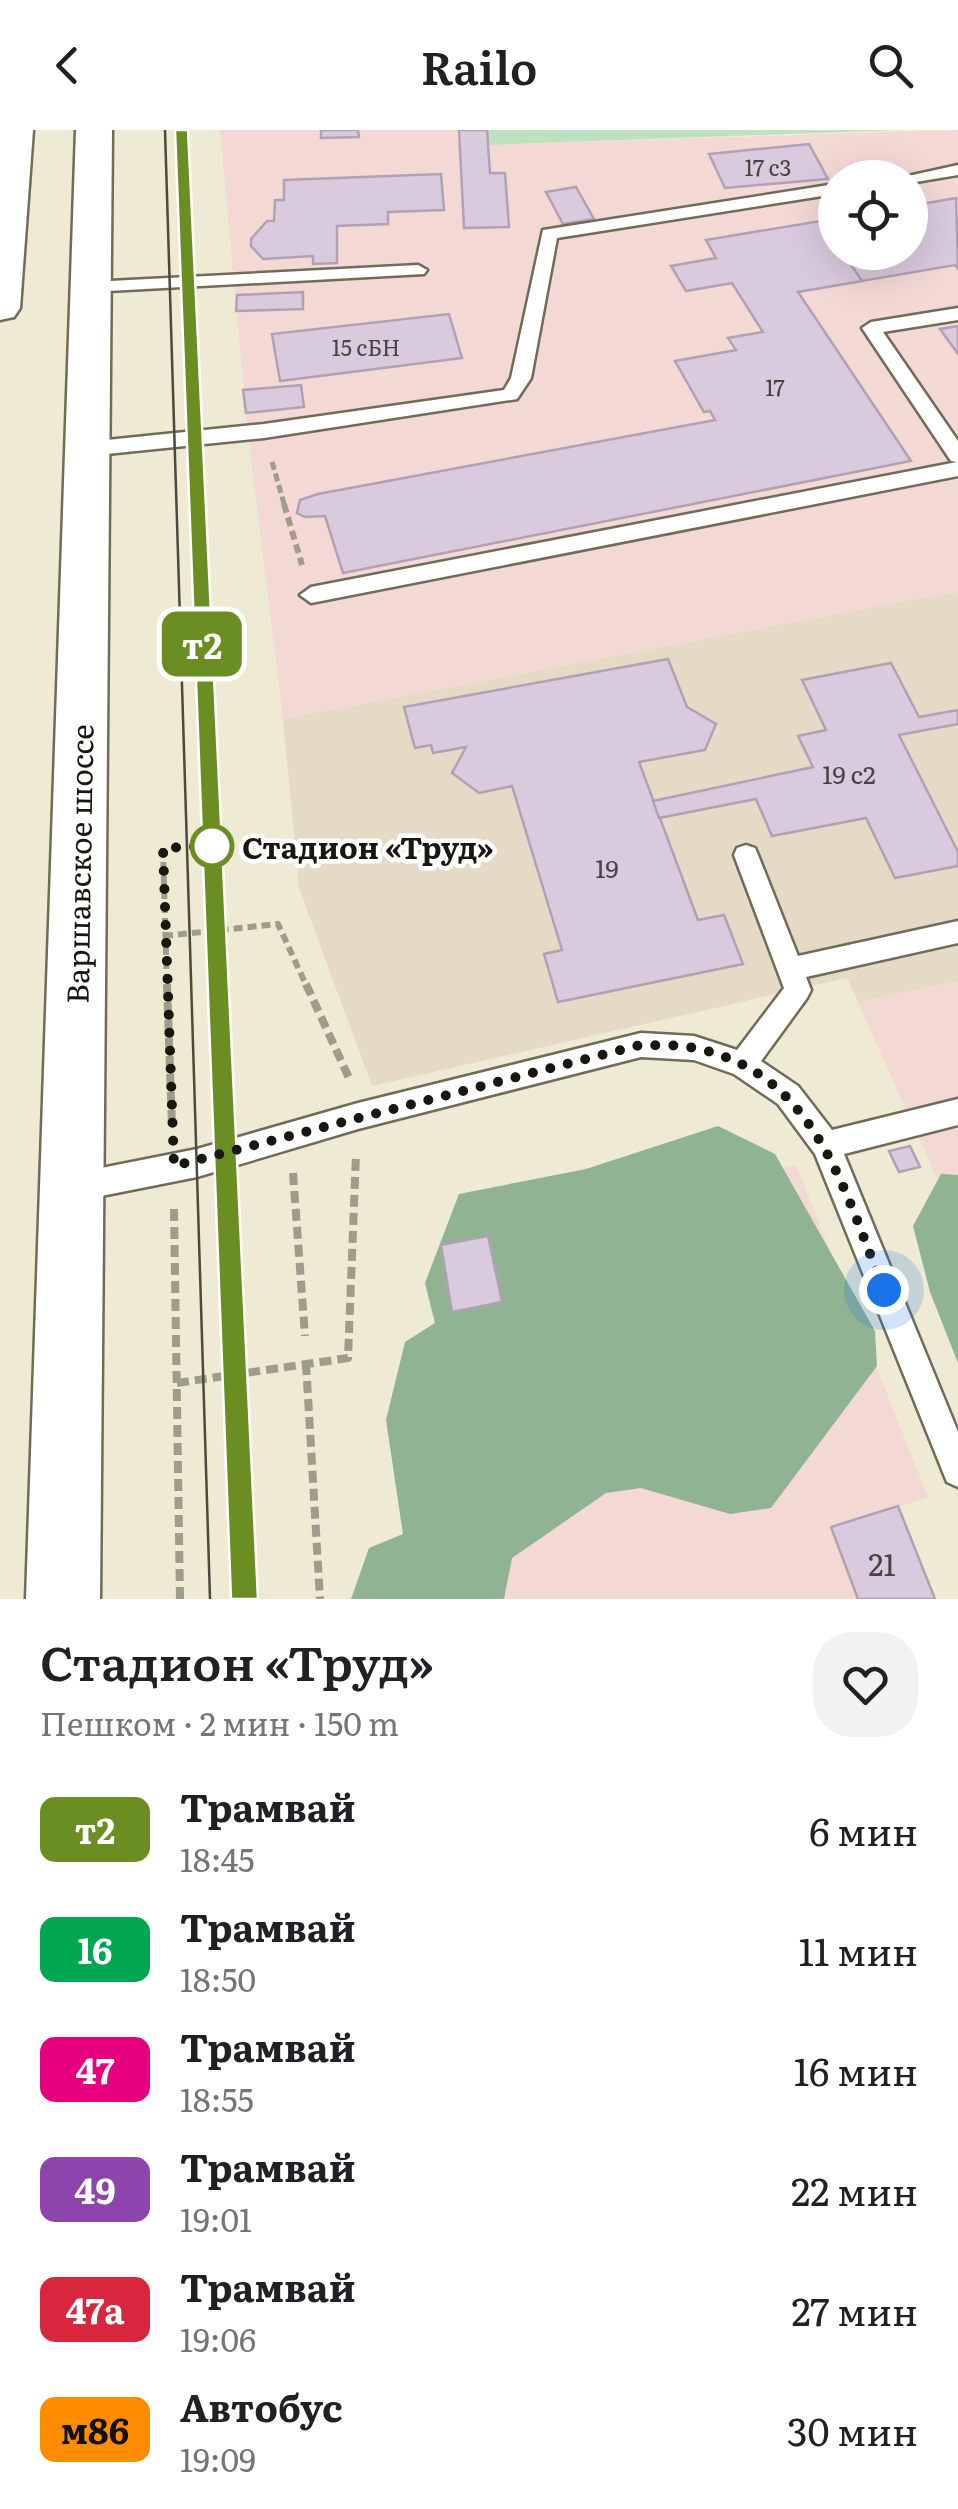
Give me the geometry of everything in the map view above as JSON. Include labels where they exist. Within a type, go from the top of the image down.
[{"type":"main road","points":[[0,308],[15,130]]},
{"type":"main road","name":"Варшавское шоссе","points":[[62,1599],[94,130]]},
{"type":"lane","points":[[928,175],[958,170]]},
{"type":"lane","points":[[86,449],[264,432],[510,395],[521,378],[549,234],[818,192]]},
{"type":"lane","points":[[90,287],[418,270]]},
{"type":"lane","points":[[958,314],[872,328],[958,456]]},
{"type":"lane","points":[[310,595],[958,469]]},
{"type":"lane","points":[[742,1064],[798,990],[746,856]]},
{"type":"lane","points":[[792,968],[958,932]]},
{"type":"lane","points":[[70,1188],[174,1166],[640,1045],[694,1048],[742,1064],[788,1095],[826,1145],[958,1471]]},
{"type":"lane","points":[[826,1145],[958,1112]]},
{"type":"path","points":[[264,432],[310,595]]},
{"type":"path","points":[[163,848],[174,1166],[180,1599]]},
{"type":"path","points":[[292,1168],[305,1336]]},
{"type":"path","points":[[177,1382],[306,1363],[320,1599]]},
{"type":"shaded area","points":[[220,130],[487,130],[489,145],[958,130],[958,595],[948,593],[283,719],[248,433]]},
{"type":"shaded area","points":[[948,593],[958,595],[958,981],[858,1002],[847,978],[372,1086],[299,888],[283,719]]},
{"type":"shaded area","points":[[958,981],[958,1225],[858,1002]]},
{"type":"shaded area","points":[[796,1165],[928,1497],[898,1507],[935,1599],[451,1599],[515,1239]]},
{"type":"green space","points":[[487,130],[896,130],[488,145]]},
{"type":"green space","points":[[718,1126],[775,1154],[875,1331],[877,1366],[771,1508],[730,1514],[641,1488],[606,1493],[512,1558],[504,1599],[351,1599],[369,1548],[403,1534],[386,1420],[405,1342],[435,1323],[425,1283],[459,1194],[586,1169]]},
{"type":"green space","points":[[941,1174],[958,1175],[958,1363],[930,1292],[913,1226]]},
{"type":"building","points":[[321,130],[358,130],[359,137],[321,138]]},
{"type":"building","points":[[459,130],[487,130],[490,173],[505,173],[509,227],[464,228]]},
{"type":"building","points":[[809,144],[818,161],[818,180],[725,188],[709,154]]},
{"type":"building","points":[[441,174],[444,210],[388,212],[388,224],[337,226],[337,263],[313,264],[313,256],[263,259],[251,246],[251,239],[267,221],[274,221],[275,200],[284,200],[284,180]]},
{"type":"building","points":[[576,187],[594,219],[563,224],[546,192]]},
{"type":"building","points":[[956,198],[958,269],[955,265],[928,270],[928,203]]},
{"type":"building","points":[[818,221],[818,270],[854,270],[862,281],[798,292],[911,461],[343,573],[325,516],[305,517],[297,513],[300,500],[715,420],[710,411],[704,412],[675,361],[736,350],[728,338],[763,332],[732,283],[686,291],[671,266],[716,258],[706,240]]},
{"type":"building","points":[[854,270],[926,270],[862,281]]},
{"type":"building","points":[[303,292],[303,309],[236,311],[237,295]]},
{"type":"building","points":[[449,314],[462,358],[280,381],[272,334]]},
{"type":"building","points":[[958,326],[958,354],[940,329]]},
{"type":"building","points":[[301,385],[304,407],[246,413],[243,390]]},
{"type":"building","points":[[668,659],[687,707],[716,724],[705,750],[639,762],[698,920],[724,915],[743,964],[558,1002],[544,954],[562,950],[512,786],[479,793],[452,773],[466,747],[433,753],[431,745],[415,748],[404,707]]},
{"type":"building","points":[[891,663],[919,717],[958,710],[958,724],[899,735],[958,852],[958,866],[895,878],[866,818],[772,836],[756,799],[659,818],[653,801],[813,767],[798,736],[826,730],[802,680]]},
{"type":"building","points":[[910,1146],[920,1167],[899,1172],[889,1151]]},
{"type":"building","points":[[488,1236],[502,1302],[452,1312],[441,1245]]},
{"type":"building","points":[[898,1506],[935,1599],[858,1599],[831,1527]]},
{"type":"tram line","points":[[165,130],[210,1599]]},
{"type":"tram line","points":[[182,130],[244,1599]]},
{"type":"tram line","name":"т2","points":[[182,130],[244,1599]]},
{"type":"place","name":"Стадион «Труд»","points":[[212,846]]},
{"type":"route","points":[[212,846],[163,848],[174,1166],[640,1045],[694,1048],[742,1064],[788,1095],[826,1145],[884,1290]]}]
